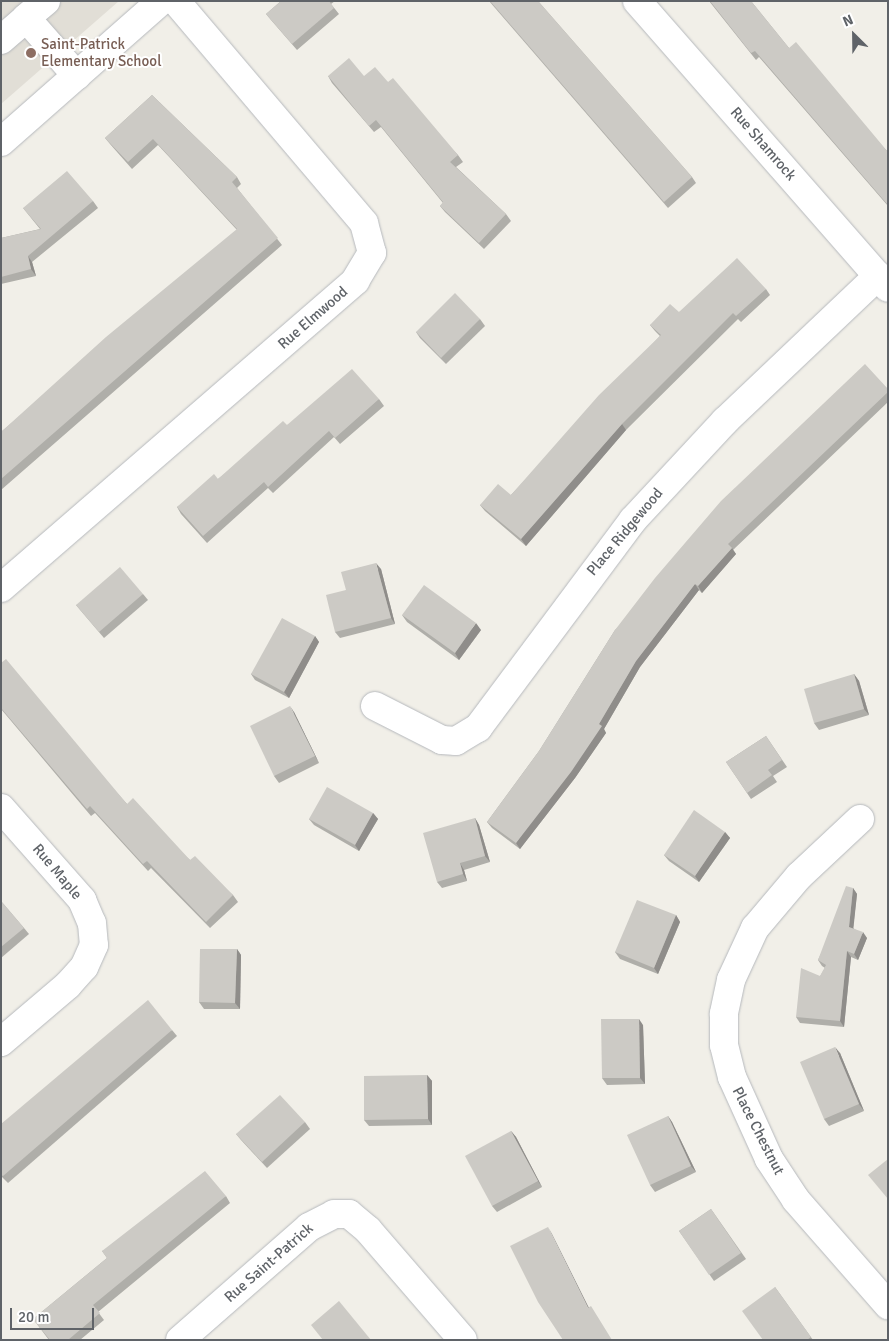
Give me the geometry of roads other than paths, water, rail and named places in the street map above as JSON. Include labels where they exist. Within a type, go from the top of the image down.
[{"type":"street","points":[[1,142],[161,1]]},
{"type":"street","name":"Rue Elmwood","points":[[1,588],[355,281],[372,253],[364,223],[176,1]]},
{"type":"street","name":"Rue Shamrock","points":[[637,1],[883,282]]},
{"type":"street","points":[[1,40],[36,10],[77,76]]},
{"type":"street","name":"Place Ridgewood","points":[[375,706],[442,740],[456,741],[478,728],[633,520],[732,414],[883,282]]},
{"type":"street","name":"Rue Maple","points":[[1,808],[82,900],[92,923],[94,945],[84,967],[68,985],[1,1042]]},
{"type":"street","name":"Place Chestnut","points":[[860,819],[799,876],[755,928],[731,980],[724,1014],[724,1045],[732,1077],[769,1159],[796,1200],[888,1305]]},
{"type":"street","name":"Rue Saint-Patrick","points":[[180,1340],[309,1228],[334,1214],[349,1214],[368,1230],[463,1340]]},
{"type":"place","name":"Saint-Patrick Elementary School","points":[[31,53]]}]
